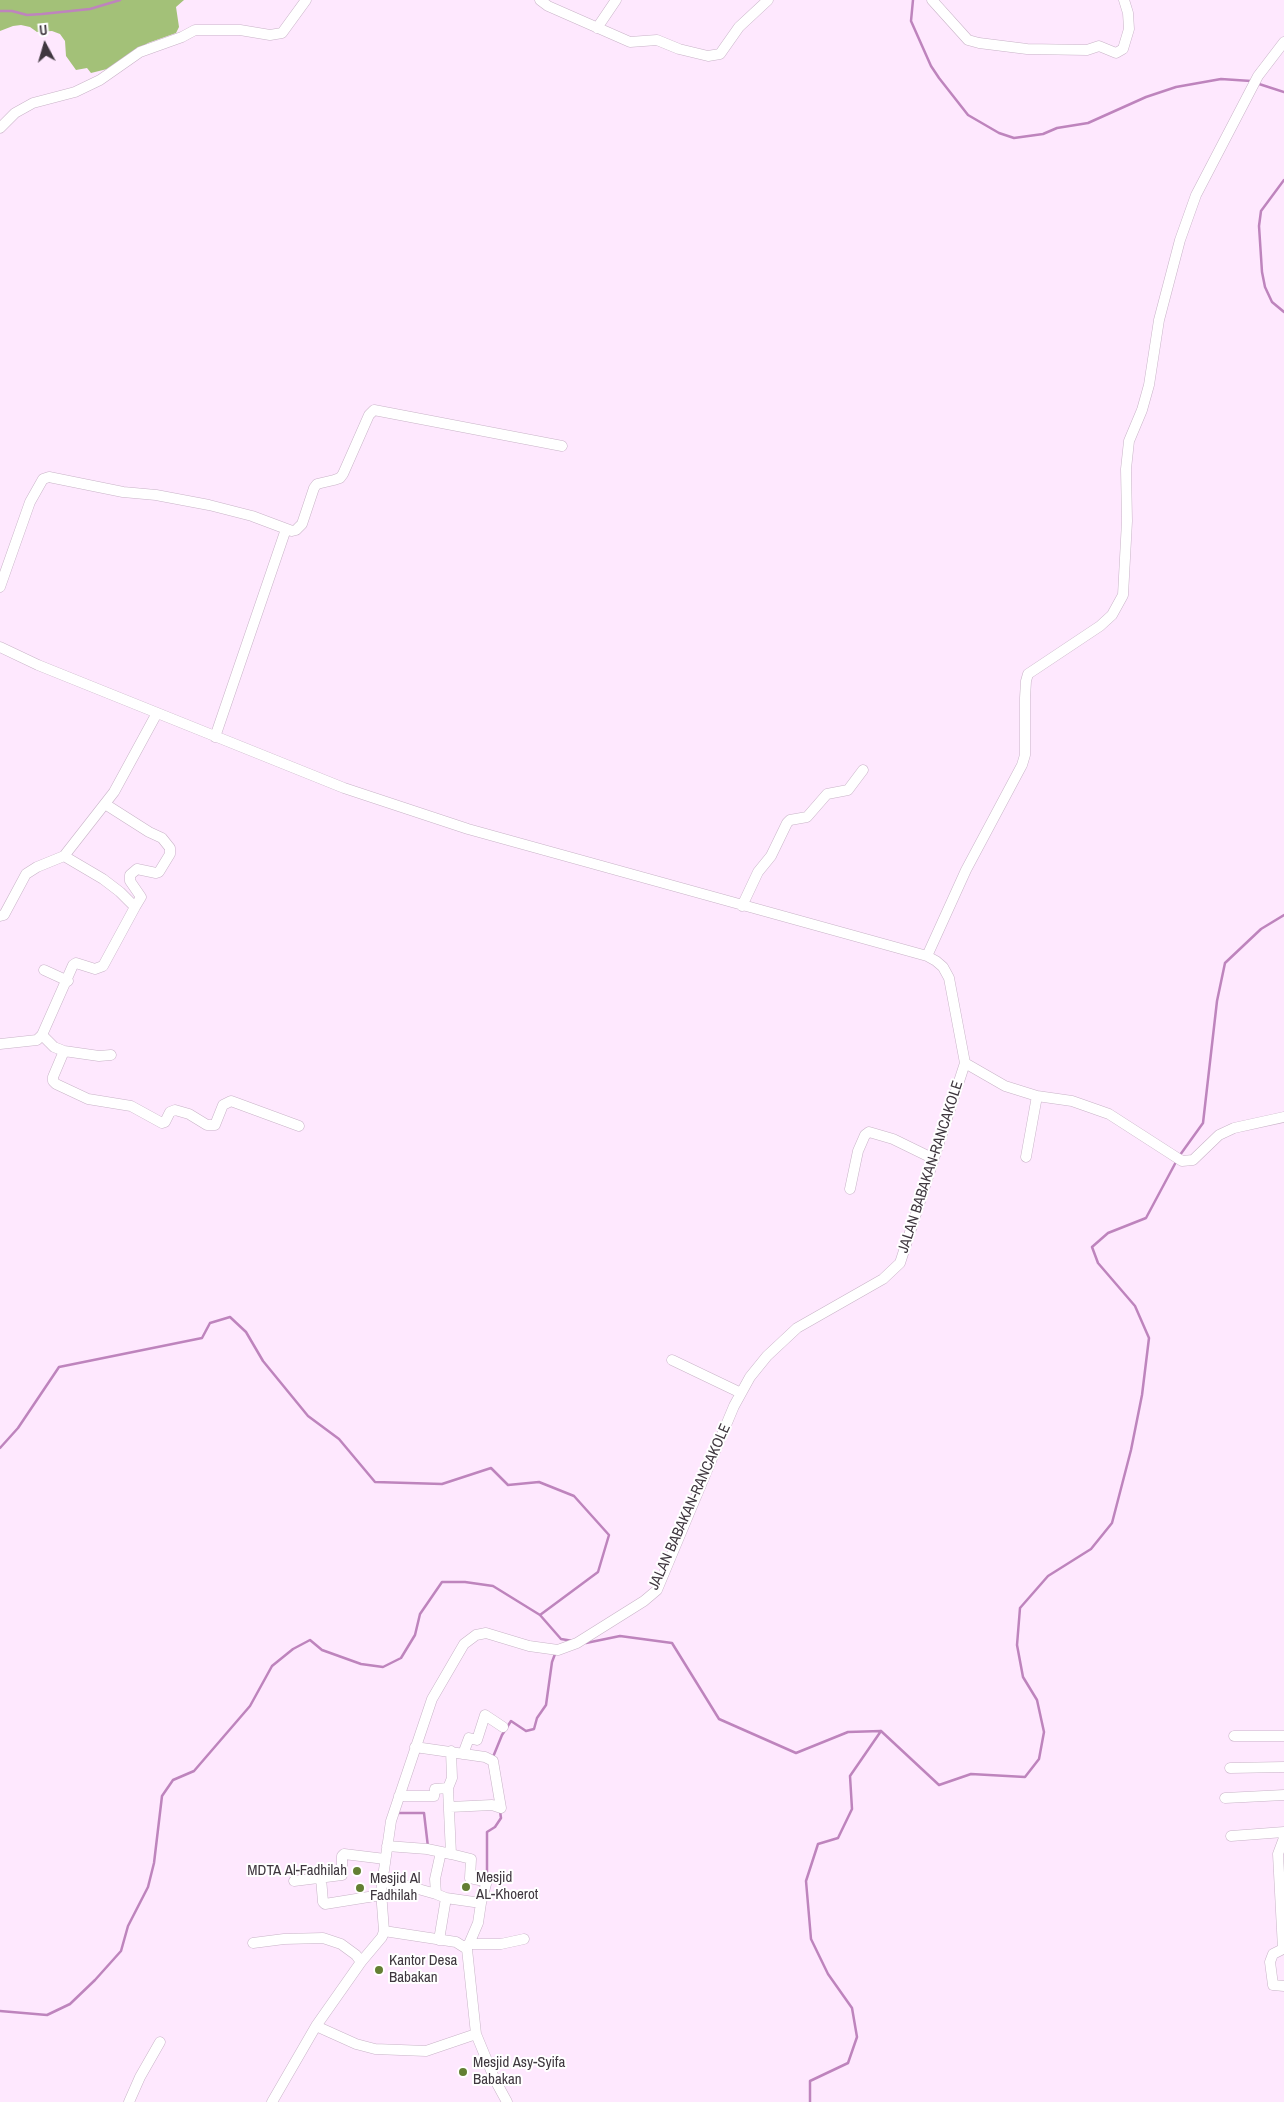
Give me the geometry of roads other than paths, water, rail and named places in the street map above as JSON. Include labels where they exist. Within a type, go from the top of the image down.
[{"type":"street","points":[[0,128],[15,113],[33,103],[76,92],[100,80],[140,52],[182,37],[195,30],[240,30],[270,35],[282,33],[306,0]]},
{"type":"street","points":[[540,0],[548,6],[630,42],[657,40],[679,49],[708,56],[720,54],[739,27],[768,0]]},
{"type":"street","points":[[597,28],[616,0]]},
{"type":"street","points":[[932,0],[968,40],[1027,49],[1088,50],[1099,46],[1116,53],[1123,49],[1129,29],[1128,13],[1124,0]]},
{"type":"street","points":[[927,956],[966,870],[1022,765],[1025,755],[1025,698],[1028,674],[1100,626],[1112,615],[1123,595],[1127,521],[1126,469],[1130,441],[1149,385],[1159,320],[1180,240],[1196,195],[1258,76],[1284,42]]},
{"type":"street","points":[[0,587],[30,502],[43,479],[49,476],[123,492],[156,495],[209,504],[294,530],[302,524],[317,484],[340,478],[369,415],[374,410],[562,446]]},
{"type":"street","points":[[216,737],[286,529]]},
{"type":"street","points":[[0,647],[38,665],[344,788],[468,829],[927,956],[943,967],[949,978],[965,1063],[1005,1086],[1037,1096],[1072,1101],[1109,1114],[1182,1161],[1193,1160],[1219,1135],[1234,1128],[1284,1116]]},
{"type":"street","points":[[0,916],[4,916],[26,874],[37,866],[64,856],[105,804],[114,792],[157,712]]},
{"type":"street","points":[[742,906],[758,872],[771,856],[787,823],[790,820],[807,817],[827,794],[848,790],[863,770]]},
{"type":"street","points":[[0,1044],[35,1040],[42,1036],[75,963],[95,969],[105,965],[141,896],[130,881],[130,875],[137,869],[159,872],[170,854],[170,848],[162,838],[142,828],[105,804]]},
{"type":"street","points":[[64,856],[120,892],[135,908]]},
{"type":"street","points":[[44,970],[68,981]]},
{"type":"street","points":[[42,1036],[54,1047],[64,1051],[99,1056],[111,1055]]},
{"type":"street","points":[[64,1051],[52,1080],[56,1084],[88,1099],[131,1106],[162,1124],[166,1122],[170,1112],[175,1110],[189,1114],[207,1125],[216,1125],[223,1105],[231,1101],[299,1126]]},
{"type":"street","name":"JALAN BABAKAN-RANCAKOLE","points":[[384,1931],[381,1895],[391,1821],[432,1699],[464,1644],[472,1637],[480,1634],[491,1634],[529,1646],[554,1651],[578,1642],[644,1601],[658,1590],[750,1376],[767,1356],[797,1328],[883,1279],[900,1263],[965,1063]]},
{"type":"street","points":[[1026,1157],[1037,1096]]},
{"type":"street","points":[[850,1189],[858,1152],[865,1135],[869,1132],[893,1139],[934,1159]]},
{"type":"street","points":[[672,1360],[741,1394]]},
{"type":"street","points":[[464,1754],[469,1738],[477,1740],[485,1714],[503,1727]]},
{"type":"street","points":[[1234,1736],[1284,1736]]},
{"type":"street","points":[[417,1747],[450,1751],[492,1761],[501,1808],[492,1804],[450,1807]]},
{"type":"street","points":[[436,1894],[435,1879],[446,1853],[450,1807],[448,1788],[452,1778],[450,1751]]},
{"type":"street","points":[[1230,1768],[1284,1768]]},
{"type":"street","points":[[399,1796],[434,1796],[435,1789],[448,1788]]},
{"type":"street","points":[[1225,1798],[1284,1795]]},
{"type":"street","points":[[1230,1836],[1284,1832]]},
{"type":"street","points":[[1284,1838],[1278,1854],[1282,1885],[1283,1949],[1273,1954],[1270,1962],[1273,1985],[1284,1986]]},
{"type":"street","points":[[388,1846],[446,1853],[471,1859],[470,1878],[486,1884],[478,1923],[467,1945],[476,2034],[495,2080],[507,2102]]},
{"type":"street","points":[[294,1881],[342,1875],[342,1856],[344,1854],[372,1859],[385,1859]]},
{"type":"street","points":[[321,1878],[323,1902],[325,1904],[381,1895]]},
{"type":"street","points":[[382,1882],[404,1885],[446,1898],[481,1903]]},
{"type":"street","points":[[438,1940],[446,1898]]},
{"type":"street","points":[[272,2102],[316,2026],[361,1962],[379,1941],[384,1931],[467,1945],[500,1944],[524,1939]]},
{"type":"street","points":[[253,1943],[284,1939],[324,1938],[341,1944],[356,1955],[361,1962]]},
{"type":"street","points":[[316,2026],[356,2044],[369,2048],[384,2049],[426,2051],[476,2034]]},
{"type":"street","points":[[129,2102],[146,2065],[160,2042]]},
{"type":"waterway","points":[[0,11],[12,11],[27,15],[42,14],[90,9],[120,0]]},
{"type":"waterway","points":[[913,0],[911,21],[931,66],[939,78],[968,115],[999,133],[1014,138],[1043,134],[1057,128],[1088,123],[1146,97],[1176,87],[1221,79],[1251,81]]},
{"type":"waterway","points":[[1256,83],[1284,92]]},
{"type":"waterway","points":[[1284,180],[1261,211],[1259,226],[1262,272],[1265,287],[1272,302],[1284,312]]},
{"type":"waterway","points":[[1180,1155],[1203,1123],[1217,1001],[1225,963],[1261,929],[1284,915]]},
{"type":"waterway","points":[[586,1643],[620,1636],[672,1643],[719,1719],[796,1753],[848,1732],[881,1731],[939,1785],[971,1774],[1025,1777],[1039,1759],[1044,1732],[1037,1700],[1023,1677],[1017,1645],[1020,1608],[1048,1576],[1091,1549],[1112,1523],[1131,1450],[1142,1395],[1149,1338],[1135,1306],[1098,1263],[1092,1247],[1108,1233],[1146,1218],[1177,1160]]},
{"type":"waterway","points":[[0,1448],[18,1428],[59,1367],[202,1338],[210,1323],[230,1317],[246,1332],[263,1361],[308,1416],[339,1439],[375,1482],[442,1484],[491,1468],[508,1485],[539,1482],[574,1496],[609,1535],[598,1572],[540,1615]]},
{"type":"waterway","points":[[0,2011],[47,2015],[70,2004],[121,1951],[128,1926],[148,1887],[154,1863],[162,1796],[173,1780],[194,1771],[250,1706],[272,1666],[293,1649],[310,1640],[322,1650],[361,1664],[383,1667],[401,1658],[415,1635],[420,1614],[442,1582],[465,1582],[493,1586],[540,1615],[561,1639],[573,1641]]},
{"type":"waterway","points":[[493,1757],[502,1735],[511,1721],[526,1731],[534,1729],[537,1718],[546,1705],[552,1662],[555,1654]]},
{"type":"waterway","points":[[810,2102],[810,2081],[848,2063],[857,2037],[852,2008],[828,1974],[811,1939],[806,1881],[818,1844],[838,1838],[852,1809],[850,1776],[881,1731]]},
{"type":"waterway","points":[[487,1879],[487,1832],[495,1827],[501,1818],[500,1811]]},
{"type":"waterway","points":[[397,1813],[424,1813],[428,1847]]},
{"type":"place","name":"MDTA Al-Fadhilah","points":[[357,1871]]},
{"type":"place","name":"Mesjid AL-Khoerot","points":[[466,1887]]},
{"type":"place","name":"Mesjid Al Fadhilah","points":[[360,1888]]},
{"type":"place","name":"Kantor Desa Babakan","points":[[379,1970]]},
{"type":"place","name":"Mesjid Asy-Syifa Babakan","points":[[463,2072]]}]
